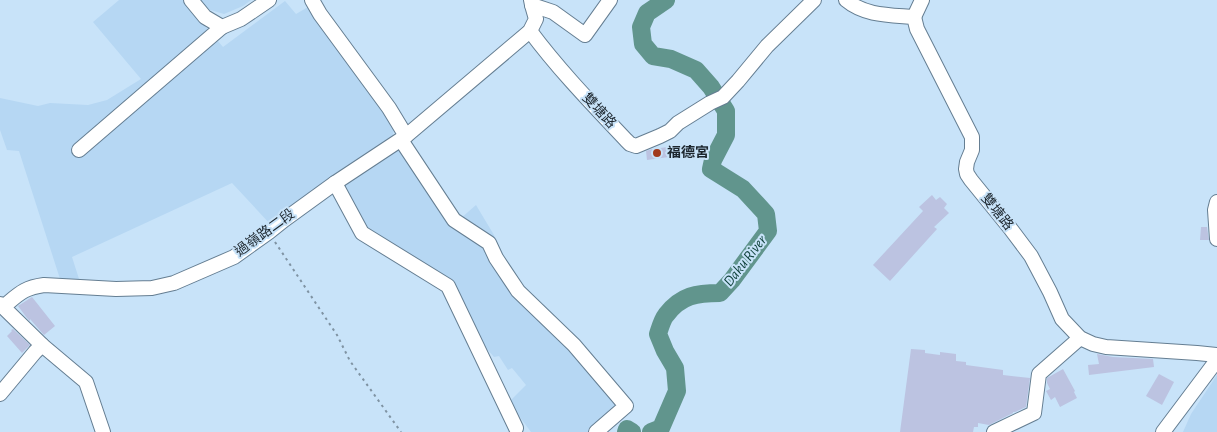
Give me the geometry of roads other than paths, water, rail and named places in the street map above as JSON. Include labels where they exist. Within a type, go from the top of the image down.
[{"type":"street","points":[[191,0],[204,17],[222,27]]},
{"type":"street","points":[[79,150],[222,27],[241,19],[268,0]]},
{"type":"street","points":[[312,0],[320,14],[388,108],[454,220],[489,243],[496,258],[518,290],[574,345],[626,406],[596,432]]},
{"type":"street","points":[[532,2],[553,12],[585,35],[610,0]]},
{"type":"street","name":"雙塘路","points":[[530,31],[560,69],[630,144],[636,146],[670,131],[678,123],[716,100],[738,81],[767,46],[814,0]]},
{"type":"street","points":[[846,0],[852,5],[871,13],[914,18],[922,0]]},
{"type":"street","points":[[530,31],[536,19],[532,2]]},
{"type":"street","name":"雙塘路","points":[[914,18],[917,29],[972,137],[972,150],[967,162],[967,174],[1031,256],[1062,319],[1080,338],[1093,344],[1106,347],[1187,352],[1217,356]]},
{"type":"street","name":"過嶺路二段","points":[[103,432],[86,382],[42,345],[2,306],[24,290],[34,286],[116,289],[152,288],[174,283],[234,256],[335,183],[404,138],[530,31]]},
{"type":"street","points":[[335,183],[362,233],[448,286],[516,428]]},
{"type":"street","points":[[1217,202],[1215,210],[1217,240]]},
{"type":"street","points":[[994,432],[1034,413],[1039,374],[1080,338]]},
{"type":"street","points":[[0,394],[42,345]]},
{"type":"street","points":[[1163,432],[1217,360]]},
{"type":"waterway","name":"Daku River","points":[[651,432],[661,428],[677,391],[675,368],[658,334],[665,317],[672,308],[690,296],[720,293],[732,280],[768,231],[766,214],[743,189],[711,169],[713,160],[726,135],[726,111],[711,87],[696,70],[671,59],[653,56],[643,44],[641,27],[647,13],[666,0]]},
{"type":"waterway","name":"Daku River","points":[[626,432],[627,429],[632,432]]},
{"type":"place","name":"福德宮","points":[[657,153]]}]
